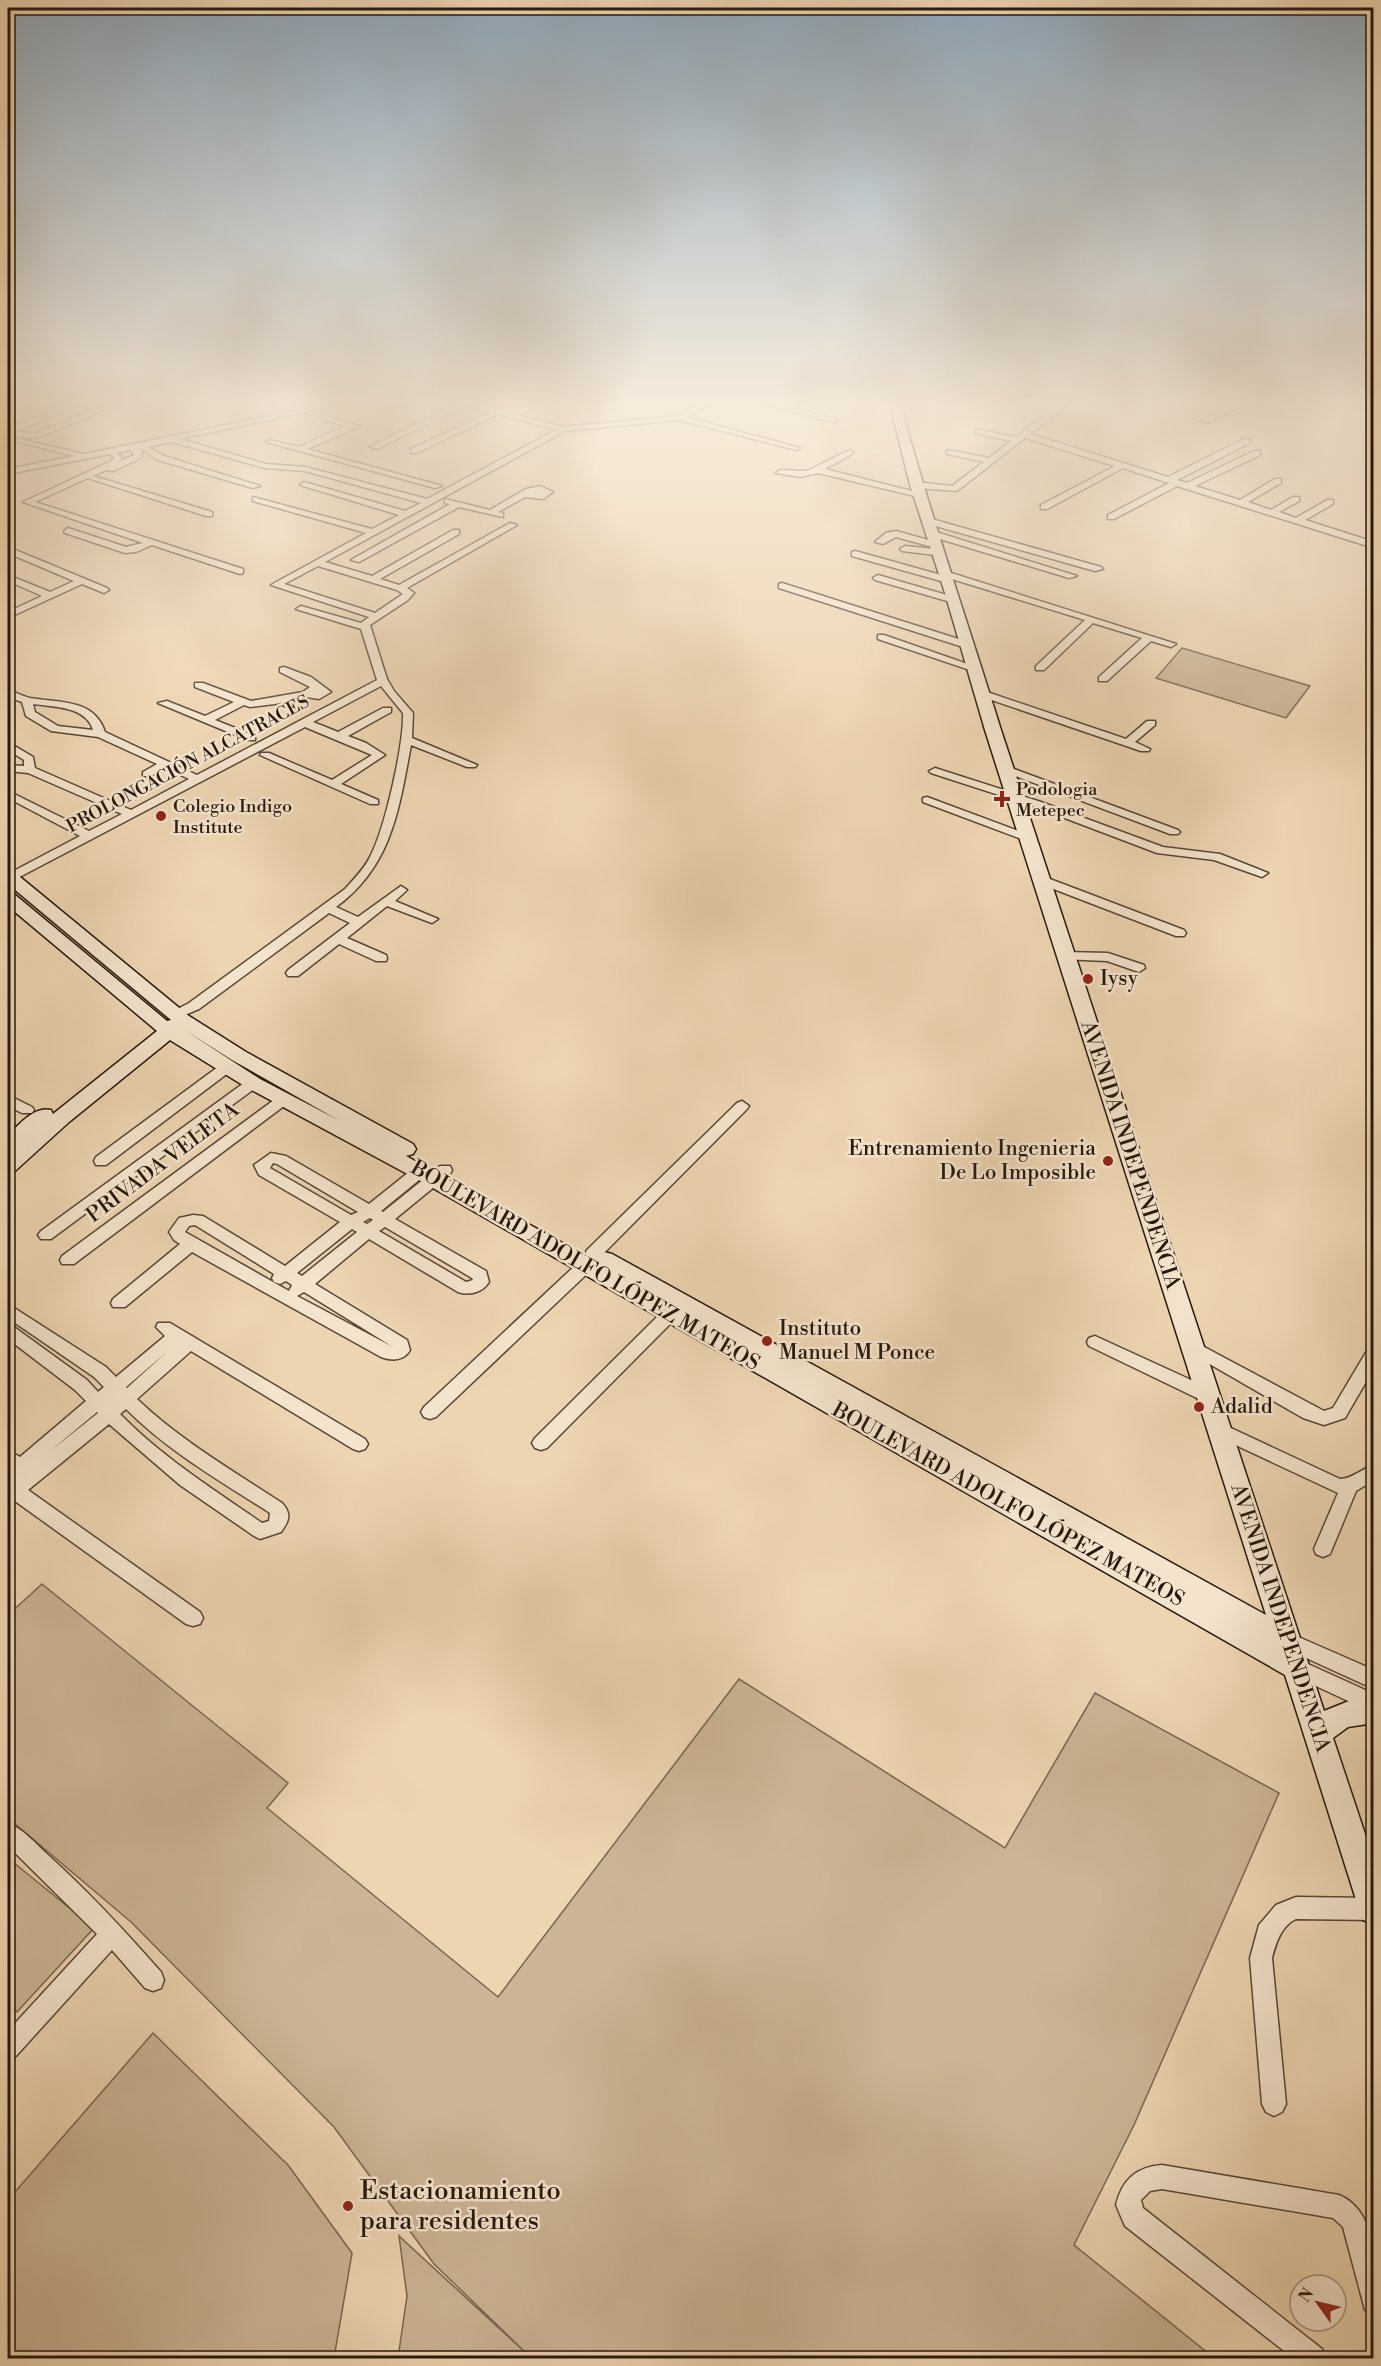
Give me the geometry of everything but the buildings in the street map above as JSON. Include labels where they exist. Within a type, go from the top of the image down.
[{"type":"street","points":[[51,510],[240,571]]},
{"type":"street","points":[[197,510],[209,514]]},
{"type":"street","points":[[297,510],[374,532]]},
{"type":"street","points":[[393,510],[406,514]]},
{"type":"street","points":[[374,616],[276,585],[413,510]]},
{"type":"street","points":[[356,560],[446,510]]},
{"type":"street","points":[[400,588],[512,522],[481,510]]},
{"type":"street","points":[[490,513],[495,510]]},
{"type":"street","name":"AVENIDA INDEPENDENCIA","points":[[924,510],[954,600],[981,693],[1374,1909]]},
{"type":"street","points":[[1111,517],[1123,510]]},
{"type":"street","points":[[1265,510],[1374,545]]},
{"type":"street","points":[[1272,513],[1276,510]]},
{"type":"street","points":[[1297,520],[1315,510]]},
{"type":"street","points":[[84,522],[68,531],[125,550],[133,550],[150,543]]},
{"type":"street","points":[[389,524],[411,530]]},
{"type":"street","points":[[372,580],[456,532]]},
{"type":"street","points":[[880,542],[889,535],[896,534],[934,538],[1098,569]]},
{"type":"street","points":[[905,549],[934,538],[1072,576]]},
{"type":"street","points":[[8,550],[104,590]]},
{"type":"street","points":[[855,554],[946,577],[1171,644]]},
{"type":"street","points":[[8,1145],[349,892],[366,873],[378,853],[385,835],[409,717],[407,711],[389,692],[383,681],[365,627],[366,622],[405,598],[409,593],[400,588],[318,563]]},
{"type":"street","points":[[8,578],[50,596]]},
{"type":"street","points":[[878,578],[954,600]]},
{"type":"street","points":[[8,615],[82,581]]},
{"type":"street","points":[[782,586],[967,645]]},
{"type":"street","points":[[301,609],[365,627]]},
{"type":"street","points":[[1040,668],[1092,619]]},
{"type":"street","points":[[881,638],[974,668]]},
{"type":"street","points":[[1103,679],[1149,638]]},
{"type":"street","points":[[284,670],[307,679],[321,691],[343,702]]},
{"type":"street","name":"PROLONGACIÓN ALCATRACES","points":[[8,884],[89,836],[383,681]]},
{"type":"street","points":[[200,685],[242,702],[258,704],[308,694],[310,690],[321,691]]},
{"type":"street","points":[[8,693],[27,701],[56,703],[77,708],[95,719],[99,725],[100,734]]},
{"type":"street","points":[[981,693],[1145,749]]},
{"type":"street","points":[[27,701],[30,714],[55,729],[100,734],[198,779]]},
{"type":"street","points":[[163,702],[252,738]]},
{"type":"street","points":[[206,720],[242,702]]},
{"type":"street","points":[[339,736],[387,710]]},
{"type":"street","points":[[305,723],[380,755],[333,784]]},
{"type":"street","points":[[1127,743],[1151,723]]},
{"type":"street","points":[[406,739],[471,765]]},
{"type":"street","points":[[8,745],[29,759],[30,770]]},
{"type":"street","points":[[265,755],[374,802]]},
{"type":"street","points":[[147,774],[166,764]]},
{"type":"street","points":[[8,768],[30,770],[131,814]]},
{"type":"street","points":[[1006,769],[1174,832]]},
{"type":"street","points":[[935,771],[1037,804],[1161,850],[1216,857],[1262,873]]},
{"type":"street","points":[[8,794],[89,836]]},
{"type":"street","points":[[927,800],[1028,838]]},
{"type":"street","points":[[1042,880],[1180,933]]},
{"type":"street","name":"BOULEVARD ADOLFO LÓPEZ MATEOS","points":[[8,884],[176,1019],[227,1067],[253,1083],[432,1174],[1287,1640],[1374,1680]]},
{"type":"street","points":[[293,973],[402,890]]},
{"type":"street","points":[[387,902],[432,919]]},
{"type":"street","points":[[328,908],[360,923]]},
{"type":"street","points":[[339,939],[381,958]]},
{"type":"street","points":[[1066,956],[1108,957],[1139,968]]},
{"type":"street","points":[[8,1166],[176,1019]]},
{"type":"street","name":"BOULEVARD ADOLFO LÓPEZ MATEOS","points":[[176,1019],[432,1174]]},
{"type":"street","points":[[101,1161],[227,1067]]},
{"type":"street","points":[[46,1235],[253,1083]]},
{"type":"street","points":[[8,1100],[27,1110]]},
{"type":"street","name":"PRIVADA VELETA","points":[[68,1260],[283,1100]]},
{"type":"street","points":[[430,1412],[589,1260],[742,1106]]},
{"type":"street","points":[[279,1158],[377,1216],[480,1275],[481,1282],[474,1287],[464,1288],[264,1171],[261,1165],[268,1159],[279,1158]]},
{"type":"street","points":[[287,1298],[368,1232],[377,1216],[432,1174]]},
{"type":"street","points":[[268,1288],[351,1222],[377,1216]]},
{"type":"street","points":[[198,1220],[286,1274],[401,1344],[402,1350],[396,1354],[387,1353],[191,1244],[179,1236],[178,1228],[184,1222],[198,1220]]},
{"type":"street","points":[[118,1303],[191,1244]]},
{"type":"street","name":"BOULEVARD ADOLFO LÓPEZ MATEOS","points":[[589,1260],[670,1314],[1297,1668],[1374,1704]]},
{"type":"street","points":[[8,1310],[100,1372],[146,1418],[206,1463],[276,1508],[280,1513],[280,1520],[275,1527],[265,1531],[253,1527],[186,1480],[64,1372],[8,1331]]},
{"type":"street","points":[[541,1443],[670,1314]]},
{"type":"street","points":[[193,1618],[15,1476],[104,1408],[177,1335],[359,1444]]},
{"type":"street","points":[[1095,1342],[1207,1395]]},
{"type":"street","points":[[1193,1347],[1294,1406],[1324,1418],[1339,1413],[1374,1353]]},
{"type":"street","points":[[1218,1429],[1334,1484],[1349,1487]]},
{"type":"street","points":[[186,1480],[206,1463]]},
{"type":"street","points":[[1323,1549],[1349,1487],[1374,1472]]},
{"type":"street","points":[[1318,1734],[1329,1721],[1342,1715],[1374,1710]]},
{"type":"street","points":[[8,1833],[113,1932],[153,1980]]},
{"type":"street","points":[[1274,2104],[1261,1958],[1267,1933],[1284,1914],[1296,1908],[1374,1909]]},
{"type":"street","points":[[8,2048],[113,1932]]},
{"type":"street","points":[[1313,2358],[1134,2217],[1128,2205],[1131,2191],[1137,2184],[1152,2177],[1162,2177],[1339,2207],[1354,2220],[1374,2301]]},
{"type":"shaded area","points":[[1182,648],[1310,686],[1286,718],[1156,678]]},
{"type":"shaded area","points":[[42,1584],[288,1783],[267,1808],[498,1997],[739,1679],[1005,1848],[1095,1693],[1279,1793],[1134,2125],[1074,2245],[1214,2358],[398,2358],[407,2296],[399,2236],[526,2353],[434,2264],[334,2127],[131,1922],[8,1818],[8,1615]]},
{"type":"shaded area","points":[[8,1858],[94,1928],[17,2012],[8,2003]]},
{"type":"shaded area","points":[[153,2033],[288,2165],[352,2253],[334,2358],[8,2358],[8,2200]]},
{"type":"place","name":"Podologia Metepec","points":[[1002,799]]},
{"type":"place","name":"Colegio Indigo Institute","points":[[161,816]]},
{"type":"place","name":"Iysy","points":[[1088,979]]},
{"type":"place","name":"Entrenamiento Ingenieria De Lo Imposible","points":[[1108,1161]]},
{"type":"place","name":"Instituto Manuel M Ponce","points":[[767,1341]]},
{"type":"place","name":"Adalid","points":[[1199,1407]]},
{"type":"place","name":"Estacionamiento para residentes","points":[[348,2206]]}]
